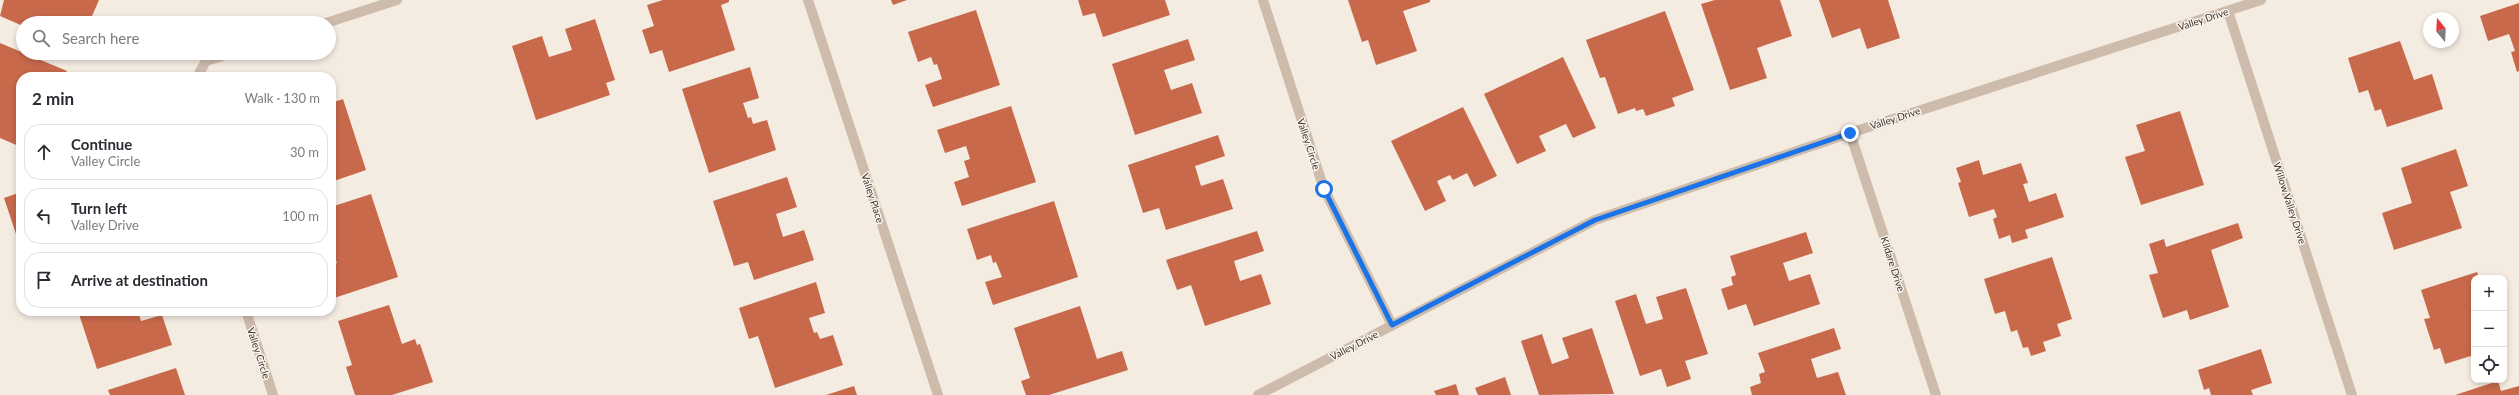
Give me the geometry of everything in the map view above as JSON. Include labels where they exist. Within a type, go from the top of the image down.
[{"type":"street","points":[[336,20],[397,0]]},
{"type":"street","name":"Valley Place","points":[[808,0],[938,395]]},
{"type":"street","name":"Valley Circle","points":[[1262,0],[1324,189],[1392,325]]},
{"type":"street","name":"Valley Drive","points":[[1258,395],[1595,220],[1850,133],[2261,0]]},
{"type":"street","name":"Willow Valley Drive","points":[[2228,11],[2352,395]]},
{"type":"street","points":[[200,72],[206,61],[209,60]]},
{"type":"street","name":"Kildare Drive","points":[[1850,133],[1936,395]]},
{"type":"street","name":"Valley Circle","points":[[248,316],[273,395]]},
{"type":"building","points":[[4,0],[99,0],[92,16],[16,16],[16,23],[0,16]]},
{"type":"building","points":[[663,0],[729,0],[729,2],[721,5],[735,50],[669,72],[662,50],[650,54],[642,30],[654,26],[647,5]]},
{"type":"building","points":[[891,0],[907,0],[893,5]]},
{"type":"building","points":[[1078,0],[1165,0],[1170,15],[1103,37],[1095,13],[1083,16]]},
{"type":"building","points":[[1348,0],[1430,0],[1430,2],[1403,11],[1417,51],[1376,65],[1368,40],[1362,42]]},
{"type":"building","points":[[1715,0],[1780,0],[1792,36],[1757,48],[1767,78],[1730,90],[1701,4]]},
{"type":"building","points":[[1819,0],[1888,0],[1900,38],[1867,49],[1860,28],[1832,38]]},
{"type":"building","points":[[2519,3],[2519,71],[2517,72],[2511,52],[2515,51],[2509,34],[2488,41],[2480,16]]},
{"type":"building","points":[[976,10],[1000,85],[933,107],[925,85],[942,79],[937,64],[934,65],[931,57],[918,62],[908,32]]},
{"type":"building","points":[[1665,11],[1694,90],[1672,98],[1675,106],[1646,116],[1643,109],[1636,111],[1635,108],[1618,114],[1605,77],[1600,78],[1586,40]]},
{"type":"building","points":[[595,19],[615,80],[606,83],[610,95],[536,120],[512,46],[542,36],[549,57],[572,50],[565,29]]},
{"type":"building","points":[[1188,39],[1195,60],[1164,70],[1171,90],[1192,83],[1202,113],[1135,135],[1112,64]]},
{"type":"building","points":[[2400,41],[2414,80],[2432,74],[2443,109],[2387,127],[2381,109],[2375,111],[2368,90],[2359,93],[2348,58]]},
{"type":"building","points":[[0,43],[16,50],[16,60],[41,60],[67,71],[16,72],[16,145],[0,138]]},
{"type":"building","points":[[1563,57],[1596,128],[1573,138],[1566,124],[1539,136],[1546,151],[1517,164],[1484,94]]},
{"type":"building","points":[[750,67],[759,98],[743,103],[748,118],[751,117],[753,124],[767,120],[776,150],[709,173],[682,89]]},
{"type":"building","points":[[343,99],[366,170],[336,180],[336,101]]},
{"type":"building","points":[[1011,106],[1036,182],[962,206],[954,182],[969,177],[964,161],[970,159],[966,146],[945,153],[937,130]]},
{"type":"building","points":[[1463,107],[1497,176],[1474,187],[1467,173],[1453,180],[1450,175],[1437,181],[1446,201],[1425,211],[1391,141]]},
{"type":"building","points":[[2180,111],[2204,185],[2141,205],[2125,157],[2145,151],[2136,125]]},
{"type":"building","points":[[1218,135],[1225,156],[1195,166],[1201,186],[1223,179],[1233,209],[1166,230],[1159,208],[1143,213],[1128,165]]},
{"type":"building","points":[[2456,149],[2468,186],[2450,192],[2462,228],[2394,250],[2382,213],[2412,203],[2401,168]]},
{"type":"building","points":[[1979,160],[1983,175],[2021,163],[2028,183],[2023,184],[2029,202],[2056,193],[2064,217],[2025,230],[2028,238],[2012,243],[2010,235],[1999,239],[1993,219],[1997,217],[1994,209],[1969,217],[1958,183],[1961,182],[1956,168]]},
{"type":"building","points":[[787,177],[797,207],[776,214],[783,237],[804,230],[814,260],[754,280],[748,262],[734,266],[713,201]]},
{"type":"building","points":[[16,194],[16,234],[4,198]]},
{"type":"building","points":[[371,194],[398,277],[336,297],[336,205]]},
{"type":"building","points":[[1054,201],[1078,277],[993,305],[985,282],[1002,277],[996,262],[993,263],[991,255],[977,260],[967,229]]},
{"type":"building","points":[[2238,223],[2243,238],[2211,250],[2229,307],[2190,320],[2187,310],[2163,318],[2149,275],[2158,273],[2149,244],[2164,239],[2166,247]]},
{"type":"building","points":[[1257,231],[1264,251],[1234,261],[1240,281],[1261,274],[1271,304],[1205,326],[1191,285],[1177,290],[1166,260]]},
{"type":"building","points":[[1806,232],[1813,253],[1783,263],[1789,281],[1810,274],[1820,304],[1754,326],[1746,304],[1728,310],[1721,289],[1733,285],[1731,277],[1736,275],[1730,256]]},
{"type":"building","points":[[2052,257],[2072,319],[2057,324],[2061,336],[2043,342],[2046,351],[2031,356],[2028,347],[2023,348],[2017,330],[2011,332],[2005,311],[1995,314],[1984,279]]},
{"type":"building","points":[[2477,272],[2478,275],[2471,275],[2471,356],[2445,364],[2440,348],[2434,350],[2424,319],[2430,318],[2421,290]]},
{"type":"building","points":[[816,282],[825,313],[809,318],[814,333],[817,332],[820,339],[833,335],[843,365],[775,388],[758,336],[749,339],[739,308]]},
{"type":"building","points":[[1686,288],[1708,354],[1685,361],[1691,379],[1667,387],[1661,369],[1640,376],[1615,301],[1636,294],[1646,324],[1663,319],[1656,297]]},
{"type":"building","points":[[389,305],[402,344],[415,339],[417,345],[420,344],[433,382],[392,395],[355,395],[346,367],[352,365],[338,321]]},
{"type":"building","points":[[1080,306],[1097,359],[1122,351],[1128,370],[1049,395],[1026,395],[1021,381],[1030,378],[1014,328]]},
{"type":"building","points":[[80,316],[140,316],[141,321],[162,316],[172,345],[97,369]]},
{"type":"building","points":[[1592,328],[1614,394],[1539,395],[1521,341],[1542,334],[1552,364],[1569,358],[1562,338]]},
{"type":"building","points":[[1834,328],[1841,349],[1811,359],[1817,378],[1838,372],[1846,395],[1752,395],[1750,387],[1761,383],[1759,374],[1765,372],[1758,353]]},
{"type":"building","points":[[2261,349],[2272,383],[2251,390],[2253,395],[2211,395],[2209,388],[2204,390],[2198,370]]},
{"type":"building","points":[[176,368],[185,395],[110,395],[108,390]]},
{"type":"building","points":[[1505,377],[1511,395],[1478,395],[1475,388]]},
{"type":"building","points":[[2492,383],[2499,383],[2501,391],[2519,386],[2519,395],[2455,395]]},
{"type":"building","points":[[1456,384],[1459,395],[1436,395],[1434,391]]},
{"type":"building","points":[[854,386],[857,395],[826,395]]},
{"type":"route","points":[[1324,189],[1344,232],[1392,325],[1595,220],[1850,133]]}]
